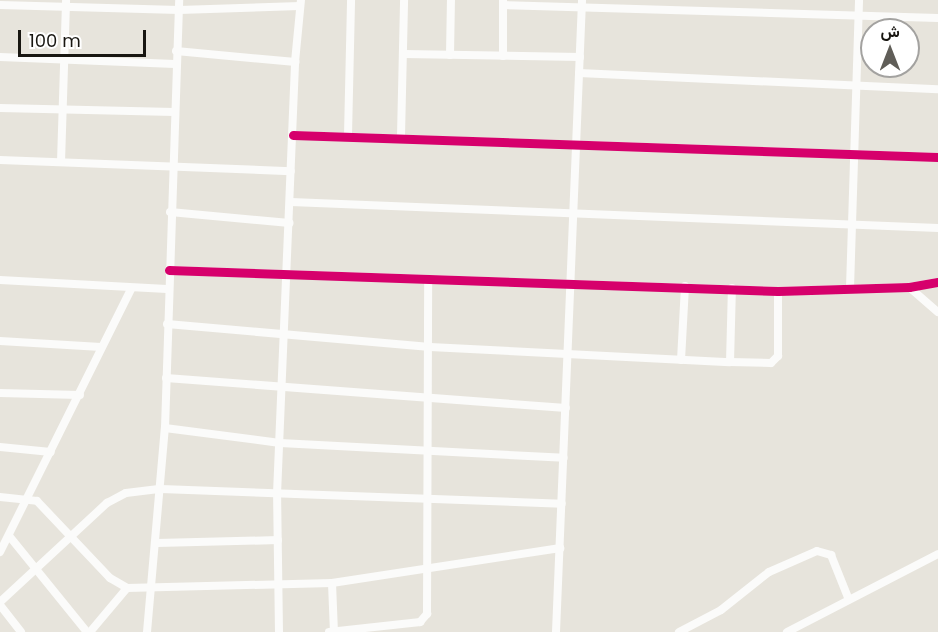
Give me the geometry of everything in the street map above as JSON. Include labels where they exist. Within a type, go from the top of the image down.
[{"type":"street","points":[[147,632],[158,543],[165,428],[167,289],[179,0]]},
{"type":"street","points":[[348,135],[351,0]]},
{"type":"street","points":[[401,136],[404,0]]},
{"type":"street","points":[[450,55],[451,0]]},
{"type":"street","points":[[850,288],[856,155],[859,0]]},
{"type":"street","points":[[503,56],[503,2],[582,3],[938,18]]},
{"type":"street","points":[[61,162],[66,3]]},
{"type":"street","points":[[0,4],[66,3],[178,10],[301,3],[295,62],[284,387],[277,494],[279,632]]},
{"type":"street","points":[[556,632],[582,3]]},
{"type":"street","points":[[176,51],[295,62]]},
{"type":"street","points":[[404,54],[580,57]]},
{"type":"street","points":[[0,57],[175,64]]},
{"type":"street","points":[[579,73],[938,88]]},
{"type":"street","points":[[0,108],[174,112]]},
{"type":"street","points":[[293,135],[577,142],[938,157]]},
{"type":"street","points":[[0,160],[291,171]]},
{"type":"street","points":[[291,202],[938,228]]},
{"type":"street","points":[[171,212],[290,223]]},
{"type":"street","points":[[169,270],[286,276],[570,281],[778,291],[909,287],[938,282]]},
{"type":"street","points":[[329,632],[424,619],[430,399],[428,279]]},
{"type":"street","points":[[0,280],[131,289],[167,289]]},
{"type":"street","points":[[681,360],[685,286]]},
{"type":"street","points":[[909,287],[938,312]]},
{"type":"street","points":[[730,362],[732,288]]},
{"type":"street","points":[[0,552],[10,537],[26,497],[80,395],[101,347],[131,289]]},
{"type":"street","points":[[167,324],[284,337],[568,355],[771,363],[778,356],[778,291]]},
{"type":"street","points":[[0,341],[101,347]]},
{"type":"street","points":[[166,378],[566,408]]},
{"type":"street","points":[[0,393],[80,395]]},
{"type":"street","points":[[165,428],[280,443],[564,458]]},
{"type":"street","points":[[0,447],[51,452]]},
{"type":"street","points":[[21,632],[0,603],[35,567],[106,503],[126,493],[161,489],[426,497],[562,504]]},
{"type":"street","points":[[0,497],[26,497],[37,501],[71,534],[110,578],[127,588],[332,583],[560,548]]},
{"type":"street","points":[[10,537],[89,632],[127,588]]},
{"type":"street","points":[[158,543],[278,540]]},
{"type":"street","points":[[678,632],[721,610],[769,572],[817,551],[831,555],[849,600]]},
{"type":"street","points":[[787,632],[938,554]]},
{"type":"street","points":[[332,583],[334,632]]},
{"type":"cycle path","points":[[293,135],[938,157]]},
{"type":"cycle path","points":[[169,270],[778,291],[909,287],[938,282]]}]
